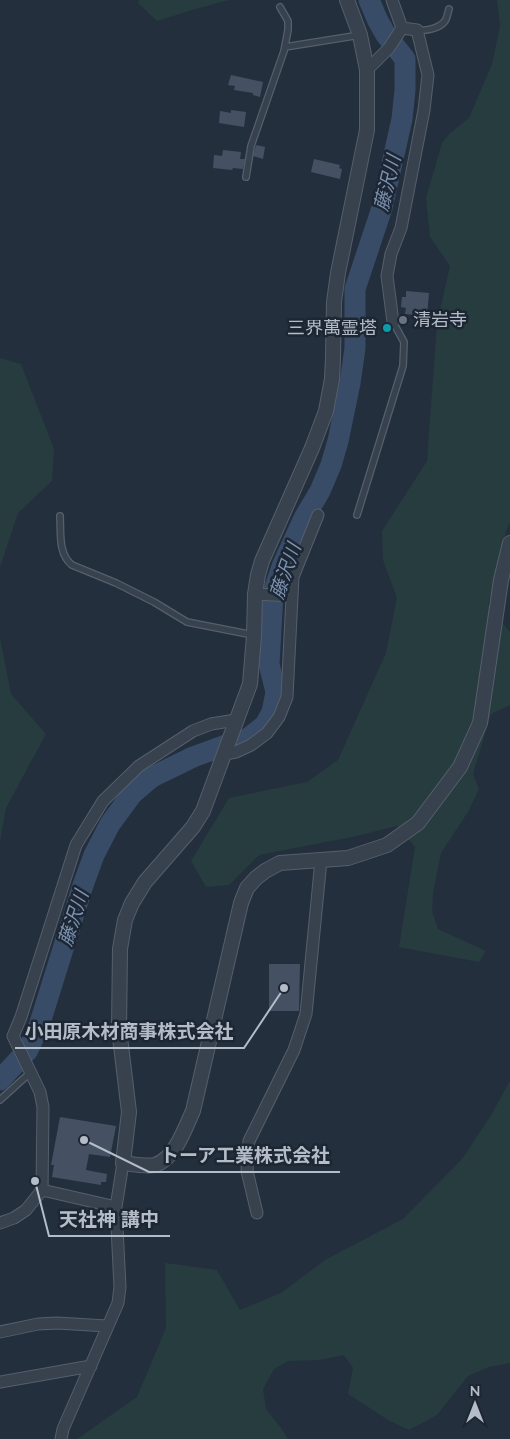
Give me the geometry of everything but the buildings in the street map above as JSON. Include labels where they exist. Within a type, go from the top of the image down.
[{"type":"street","points":[[61,1439],[63,1430],[118,1303],[120,1286],[116,1208],[129,1112],[119,1029],[120,949],[125,920],[132,903],[145,882],[194,828],[203,812],[250,684],[260,594],[258,575],[262,561],[312,448],[326,411],[332,372],[334,302],[338,273],[368,130],[367,70],[360,35],[347,0]]},
{"type":"street","points":[[392,0],[401,30]]},
{"type":"street","points":[[367,70],[389,48],[401,30]]},
{"type":"street","points":[[393,322],[387,276],[390,254],[401,228],[424,110],[428,75],[417,30],[401,30]]},
{"type":"street","points":[[224,754],[236,752],[251,745],[267,733],[280,717],[287,696],[290,596],[293,577],[318,516]]},
{"type":"street","points":[[123,1163],[154,1165],[167,1159],[179,1141],[193,1111],[241,903],[247,888],[265,871],[280,863],[348,858],[387,845],[418,823],[460,767],[480,724],[506,581],[510,543]]},
{"type":"street","points":[[260,594],[290,596]]},
{"type":"street","points":[[0,1223],[14,1218],[26,1210],[42,1190],[43,1107],[40,1092],[12,1036],[21,1018],[76,845],[103,801],[139,766],[193,731],[237,716]]},
{"type":"street","points":[[257,1214],[247,1171],[249,1141],[294,1050],[306,1014],[321,860]]},
{"type":"street","points":[[42,1190],[116,1208]]},
{"type":"street","points":[[0,1332],[38,1324],[57,1323],[107,1326]]},
{"type":"street","points":[[0,1382],[90,1366]]},
{"type":"lane","points":[[246,177],[251,146],[285,47],[288,21],[280,7]]},
{"type":"lane","points":[[417,30],[422,31],[436,28],[445,21],[449,9]]},
{"type":"lane","points":[[285,47],[360,35]]},
{"type":"lane","points":[[357,515],[404,366],[404,342],[393,322]]},
{"type":"lane","points":[[60,516],[62,550],[67,561],[72,565],[116,583],[154,602],[187,622],[254,636]]},
{"type":"lane","points":[[0,1100],[31,1072]]},
{"type":"green space","points":[[139,0],[229,0],[157,21],[138,3]]},
{"type":"green space","points":[[497,0],[510,0],[510,522],[506,531],[488,605],[510,632],[510,705],[491,714],[473,774],[479,789],[468,812],[441,853],[433,893],[432,911],[438,929],[486,951],[479,962],[399,947],[415,847],[397,826],[352,837],[259,855],[229,885],[206,887],[191,861],[229,798],[307,782],[338,760],[386,653],[397,598],[383,560],[382,531],[427,461],[437,324],[450,266],[430,237],[426,198],[442,143],[450,133],[469,118],[492,64],[500,26]]},
{"type":"green space","points":[[0,358],[21,364],[54,449],[52,481],[18,513],[0,567]]},
{"type":"green space","points":[[0,638],[11,694],[46,734],[6,808],[0,841]]},
{"type":"green space","points":[[510,1081],[510,1363],[489,1367],[468,1376],[437,1415],[409,1430],[388,1420],[348,1394],[353,1368],[344,1355],[319,1360],[288,1361],[274,1369],[263,1389],[266,1409],[288,1439],[77,1439],[137,1397],[166,1328],[165,1263],[217,1270],[240,1310],[281,1293],[325,1260],[403,1219],[463,1158]]},
{"type":"waterway","name":"藤沢川","points":[[0,1080],[28,1050],[39,1026],[94,855],[110,824],[132,794],[152,777],[193,757],[247,739],[265,725],[272,712],[276,692],[269,664],[273,593],[283,564],[304,518],[320,491],[331,465],[338,441],[355,348],[355,289],[382,208],[402,119],[405,90],[405,59],[386,35],[369,0]]},
{"type":"place","name":"清岩寺","points":[[403,320]]},
{"type":"place","name":"三界萬霊塔","points":[[387,328]]},
{"type":"place","name":"小田原木材商事株式会社","points":[[284,988]]},
{"type":"place","name":"トーア工業株式会社","points":[[84,1140]]},
{"type":"place","name":"天社神 講中","points":[[35,1181]]}]
